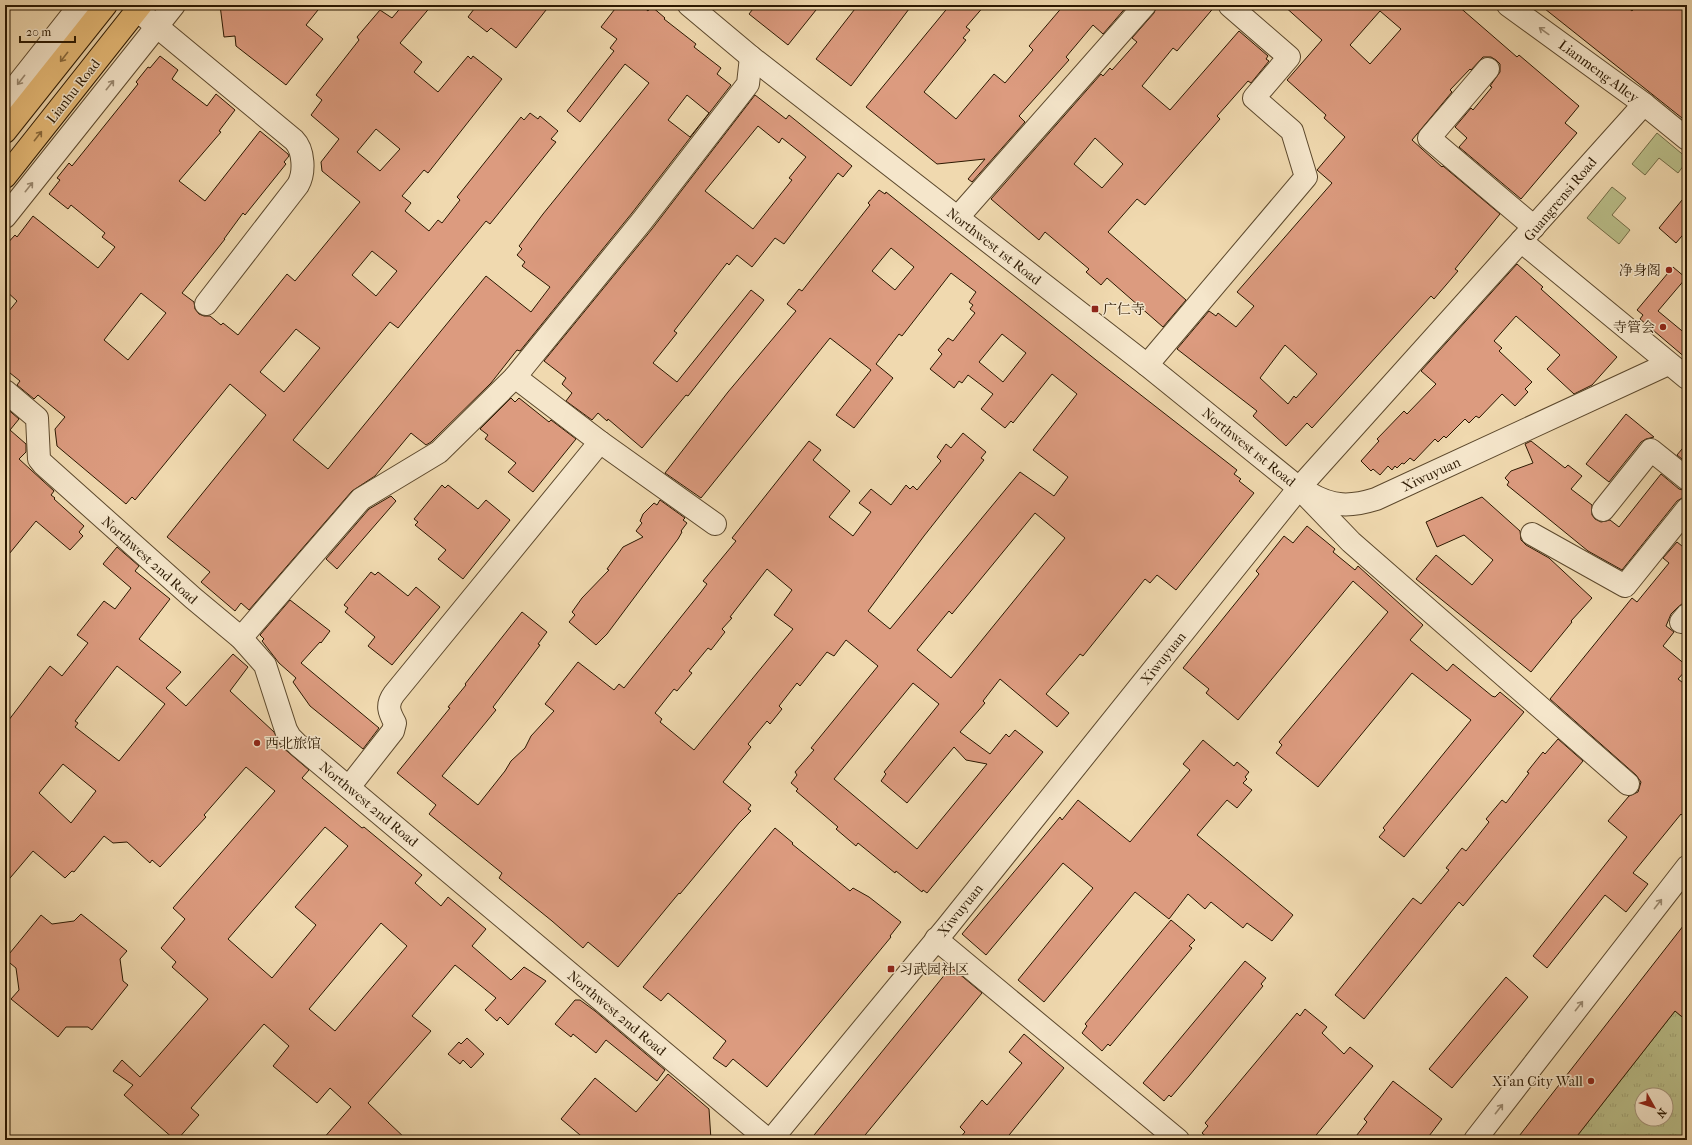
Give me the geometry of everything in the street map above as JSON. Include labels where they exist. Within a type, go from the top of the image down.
[{"type":"main road","name":"Lianhu Road","points":[[5,132],[106,5]]},
{"type":"main road","name":"Lianhu Road","points":[[5,177],[139,7]]},
{"type":"street","points":[[5,100],[80,5]]},
{"type":"street","points":[[5,217],[174,5]]},
{"type":"street","name":"Northwest 1st Road","points":[[689,5],[751,57],[1147,365],[1299,488]]},
{"type":"street","points":[[958,217],[1145,5]]},
{"type":"street","name":"Lianmeng Alley","points":[[1508,5],[1644,104],[1687,139]]},
{"type":"street","points":[[1147,365],[1306,177],[1292,131],[1254,98],[1289,57],[1230,6]]},
{"type":"street","points":[[139,7],[157,26],[299,144],[302,154],[301,179],[298,185],[206,304]]},
{"type":"street","points":[[241,638],[361,499],[439,452],[515,377],[642,221],[748,84],[751,57]]},
{"type":"street","points":[[1488,69],[1429,138],[1527,234],[1299,488],[1351,542],[1628,784]]},
{"type":"street","name":"Guangrensi Road","points":[[1644,104],[1527,234],[1668,364],[1687,378]]},
{"type":"street","name":"Xiwuyuan","points":[[770,1140],[936,939],[1299,488],[1321,500],[1334,504],[1349,506],[1376,499],[1668,364]]},
{"type":"street","points":[[515,377],[600,442],[715,524]]},
{"type":"street","name":"Northwest 2nd Road","points":[[5,391],[33,413],[37,418],[39,459],[43,464],[193,598],[241,638],[265,665],[282,718],[290,737],[770,1140]]},
{"type":"street","points":[[349,787],[393,731],[395,723],[390,716],[389,703],[394,694],[600,442]]},
{"type":"street","points":[[1603,510],[1651,450],[1687,479]]},
{"type":"street","points":[[1532,534],[1625,586],[1687,509]]},
{"type":"street","points":[[1475,1140],[1687,867]]},
{"type":"street","points":[[936,939],[1178,1140]]},
{"type":"green space","points":[[1657,133],[1687,158],[1687,161],[1678,173],[1659,158],[1645,175],[1632,164]]},
{"type":"green space","points":[[1612,187],[1626,198],[1612,215],[1630,230],[1619,244],[1587,218]]},
{"type":"green space","points":[[1675,1011],[1687,1021],[1687,1140],[1574,1140]]},
{"type":"building","points":[[220,5],[322,5],[306,25],[323,39],[286,85],[236,46],[235,36],[224,37]]},
{"type":"building","points":[[403,5],[432,5],[400,43],[422,62],[414,72],[438,92],[468,56],[471,59],[473,56],[502,79],[428,173],[424,170],[402,196],[411,203],[405,211],[429,231],[438,220],[442,223],[460,200],[457,197],[521,117],[524,120],[530,113],[538,119],[540,116],[558,131],[551,139],[556,142],[490,224],[486,221],[398,328],[390,322],[293,440],[328,469],[486,276],[531,312],[550,287],[522,266],[525,262],[517,255],[522,249],[519,246],[649,83],[625,64],[580,122],[567,111],[614,51],[610,48],[617,39],[601,27],[618,5],[641,5],[648,11],[651,6],[665,18],[664,19],[696,44],[694,47],[721,68],[717,74],[731,85],[632,213],[520,351],[517,350],[491,383],[431,442],[426,445],[411,433],[375,476],[352,491],[249,610],[241,603],[235,611],[201,582],[210,572],[167,537],[266,415],[230,384],[135,500],[132,497],[126,504],[57,446],[55,429],[65,417],[38,395],[34,399],[17,385],[20,381],[5,369],[5,316],[17,301],[5,290],[5,246],[15,235],[17,237],[33,216],[98,268],[115,247],[102,237],[105,233],[71,205],[68,209],[49,194],[60,180],[57,178],[69,163],[72,166],[138,84],[136,82],[148,67],[150,68],[160,56],[178,70],[172,79],[207,106],[216,94],[235,110],[219,131],[221,132],[179,181],[205,201],[260,131],[289,156],[284,162],[286,164],[245,215],[243,213],[225,239],[182,293],[194,302],[195,309],[199,314],[210,316],[221,325],[223,323],[238,335],[287,274],[295,281],[360,202],[322,171],[321,162],[339,139],[311,115],[322,100],[316,95],[359,40],[357,37],[380,10],[392,18]],"holes":[[[687,95],[709,113],[690,137],[668,120]],[[376,129],[400,149],[380,171],[357,152]],[[372,251],[397,271],[376,296],[352,275]],[[141,293],[166,313],[128,360],[104,340]],[[296,329],[320,348],[284,392],[260,372]]]},
{"type":"building","points":[[477,5],[550,5],[516,48],[491,28],[487,32],[468,17]]},
{"type":"building","points":[[756,5],[820,5],[788,45],[749,14]]},
{"type":"building","points":[[858,5],[912,5],[851,86],[816,59]]},
{"type":"building","points":[[950,5],[985,5],[966,27],[970,30],[963,38],[966,40],[924,92],[956,119],[994,74],[1005,83],[1033,50],[1029,46],[1064,5],[1128,5],[1103,34],[1093,25],[1066,57],[1069,60],[1019,116],[1025,122],[972,182],[968,179],[985,159],[937,164],[866,107]]},
{"type":"building","points":[[1157,5],[1216,5],[1177,51],[1173,48],[1142,86],[1170,110],[1239,31],[1268,56],[1266,59],[1269,61],[1251,83],[1248,81],[1217,116],[1220,119],[1145,205],[1137,199],[1108,232],[1186,300],[1163,327],[1107,278],[1101,285],[1086,272],[1089,269],[1045,232],[1039,240],[991,199],[1101,74],[1103,76],[1110,68],[1112,70],[1137,42],[1132,38],[1154,13]],"holes":[[[1095,138],[1123,164],[1102,188],[1074,164]]]},
{"type":"building","points":[[1283,5],[1457,5],[1517,57],[1519,55],[1579,106],[1565,123],[1577,133],[1521,199],[1459,147],[1467,138],[1455,127],[1471,108],[1473,110],[1492,87],[1490,86],[1500,72],[1500,64],[1491,57],[1483,57],[1450,90],[1452,92],[1412,140],[1442,167],[1443,166],[1500,214],[1455,269],[1458,271],[1434,299],[1431,296],[1312,428],[1307,423],[1286,446],[1253,416],[1257,411],[1177,349],[1209,311],[1216,316],[1218,313],[1236,327],[1254,306],[1237,292],[1332,183],[1317,170],[1345,137],[1324,118],[1326,115],[1287,80],[1322,40]],"holes":[[[1380,11],[1401,29],[1370,64],[1350,45]],[[1285,345],[1317,374],[1296,398],[1294,396],[1288,404],[1260,378]]]},
{"type":"building","points":[[1540,5],[1625,5],[1632,11],[1637,5],[1682,5],[1687,9],[1687,122]]},
{"type":"building","points":[[755,95],[786,119],[789,115],[852,166],[843,177],[838,173],[784,244],[775,238],[752,267],[737,255],[729,265],[727,263],[674,331],[677,333],[653,363],[677,382],[751,290],[764,300],[688,396],[686,395],[642,448],[608,419],[607,421],[598,413],[592,420],[566,401],[572,393],[562,384],[566,378],[544,361],[652,229]],"holes":[[[758,126],[779,143],[782,138],[806,157],[789,178],[792,180],[753,229],[705,191]]]},
{"type":"building","points":[[879,190],[885,194],[886,192],[1096,360],[1237,470],[1234,474],[1241,479],[1239,481],[1254,493],[1176,590],[1157,575],[1150,583],[1145,579],[1083,656],[1080,654],[1046,694],[1069,713],[1057,727],[1000,679],[983,701],[985,703],[960,732],[990,754],[1006,734],[1009,737],[1015,730],[1043,752],[927,893],[923,890],[922,892],[896,871],[895,873],[858,843],[856,846],[836,829],[838,827],[796,791],[798,789],[791,783],[797,775],[795,772],[814,750],[811,748],[878,666],[846,640],[834,656],[827,652],[800,686],[797,683],[779,706],[782,709],[770,724],[767,721],[748,744],[751,747],[723,782],[751,805],[748,809],[751,811],[739,823],[680,894],[679,893],[618,967],[588,942],[583,948],[499,878],[502,873],[429,814],[436,805],[397,773],[450,708],[448,707],[466,685],[465,684],[522,612],[547,632],[538,644],[540,645],[493,707],[496,710],[442,776],[478,805],[505,771],[511,761],[525,748],[531,736],[554,711],[545,704],[578,662],[614,690],[619,684],[624,688],[707,584],[703,581],[736,541],[732,538],[809,441],[821,450],[813,460],[850,491],[829,517],[853,536],[871,512],[859,503],[871,489],[891,505],[906,485],[910,489],[913,486],[917,490],[941,461],[937,457],[946,444],[951,448],[963,433],[986,452],[981,458],[984,460],[924,536],[868,611],[890,629],[1020,472],[1054,496],[1068,477],[1033,450],[1077,394],[1052,374],[1013,423],[1011,421],[1005,428],[981,409],[993,394],[968,375],[962,383],[959,381],[954,388],[930,369],[942,354],[938,350],[948,338],[953,341],[975,313],[970,309],[973,305],[969,302],[976,292],[951,273],[902,336],[899,334],[876,364],[893,378],[854,428],[836,415],[871,370],[830,338],[701,498],[665,473],[728,392],[796,311],[787,304],[799,289],[802,291],[870,205],[868,203]],"holes":[[[891,248],[914,267],[895,290],[872,271]],[[1002,334],[1026,353],[1003,382],[979,362]],[[1035,513],[1065,538],[951,678],[917,650],[949,611],[952,614]],[[767,569],[792,590],[774,615],[793,629],[694,750],[660,722],[662,719],[655,713],[674,689],[677,691],[692,673],[689,671],[708,648],[711,650],[725,632],[722,629],[732,618],[730,617]],[[913,683],[939,704],[884,772],[886,774],[881,781],[907,803],[954,747],[966,760],[987,764],[917,849],[834,779]]]},
{"type":"building","points":[[1687,194],[1687,230],[1676,243],[1659,228]]},
{"type":"building","points":[[1517,264],[1543,287],[1541,289],[1617,357],[1592,385],[1574,394],[1547,369],[1560,355],[1516,316],[1494,341],[1502,348],[1499,351],[1532,382],[1525,389],[1528,392],[1515,406],[1502,394],[1479,418],[1476,416],[1469,423],[1465,419],[1446,438],[1444,436],[1438,442],[1435,439],[1414,461],[1410,458],[1397,468],[1395,466],[1392,470],[1388,466],[1380,475],[1373,469],[1371,471],[1361,461],[1379,441],[1377,439],[1404,411],[1407,414],[1436,384],[1421,371]]},
{"type":"building","name":"寺管会","points":[[1673,267],[1686,278],[1658,311],[1687,335],[1687,359],[1640,319],[1643,315],[1637,310]]},
{"type":"building","points":[[511,398],[515,402],[519,398],[549,422],[551,420],[576,439],[533,492],[508,472],[516,463],[485,439],[488,435],[480,429]]},
{"type":"building","points":[[5,407],[19,419],[10,430],[26,444],[26,452],[19,459],[54,491],[51,495],[55,498],[54,499],[84,526],[79,532],[83,536],[70,550],[36,521],[5,559]]},
{"type":"building","points":[[1626,414],[1654,437],[1641,442],[1609,482],[1586,464]]},
{"type":"building","points":[[1531,441],[1565,468],[1568,465],[1582,476],[1571,489],[1592,505],[1592,515],[1595,519],[1601,522],[1610,520],[1619,527],[1661,474],[1679,489],[1687,491],[1687,497],[1677,501],[1622,570],[1588,551],[1507,485],[1509,482],[1505,478],[1511,471],[1533,463],[1525,444]]},
{"type":"building","points":[[1687,443],[1687,463],[1677,455]]},
{"type":"building","points":[[442,485],[445,488],[448,485],[478,509],[486,500],[510,520],[463,579],[438,559],[446,550],[415,525],[418,522],[414,519]]},
{"type":"building","points":[[391,496],[396,501],[337,569],[326,559],[369,509]]},
{"type":"building","points":[[1482,497],[1520,531],[1521,540],[1526,545],[1549,558],[1592,598],[1571,621],[1572,622],[1531,672],[1416,579],[1436,555],[1472,585],[1493,560],[1464,535],[1437,547],[1426,522]]},
{"type":"building","points":[[660,500],[685,518],[683,520],[687,523],[681,531],[682,532],[678,539],[607,634],[596,645],[569,622],[575,615],[572,612],[582,598],[609,570],[607,569],[623,547],[643,537],[636,531],[642,523],[640,521],[643,514],[654,503],[657,505]]},
{"type":"building","points":[[1307,526],[1335,549],[1333,552],[1355,570],[1358,566],[1423,625],[1410,640],[1447,671],[1453,664],[1492,696],[1495,697],[1500,692],[1524,712],[1404,857],[1379,837],[1385,830],[1383,828],[1471,720],[1412,673],[1318,787],[1276,753],[1282,745],[1279,742],[1388,612],[1353,581],[1238,720],[1206,693],[1209,689],[1183,668],[1259,574],[1256,571],[1284,536],[1293,543]]},
{"type":"building","points":[[1677,542],[1687,550],[1687,600],[1671,614],[1666,626],[1674,632],[1663,646],[1687,666],[1687,669],[1678,679],[1687,686],[1687,820],[1681,814],[1633,873],[1648,884],[1626,912],[1605,895],[1547,968],[1533,956],[1627,837],[1608,821],[1629,796],[1638,792],[1641,782],[1636,775],[1550,699],[1632,598],[1637,602],[1669,563],[1663,558]]},
{"type":"building","points":[[117,547],[139,566],[135,571],[170,599],[139,639],[181,672],[166,688],[186,706],[233,654],[248,667],[230,691],[274,732],[281,746],[309,770],[302,778],[422,875],[415,883],[441,906],[448,897],[486,929],[472,946],[511,980],[524,967],[546,981],[508,1025],[500,1017],[497,1021],[485,1010],[496,998],[455,965],[412,1016],[431,1031],[368,1103],[407,1140],[322,1140],[351,1107],[330,1088],[317,1103],[273,1066],[289,1046],[264,1024],[191,1108],[199,1115],[177,1140],[175,1140],[124,1095],[133,1085],[113,1071],[122,1060],[140,1077],[208,999],[172,967],[176,962],[161,948],[185,919],[173,908],[275,791],[246,767],[204,815],[206,817],[160,867],[152,860],[150,863],[127,842],[113,843],[104,836],[74,872],[72,871],[65,878],[33,851],[5,884],[5,725],[50,666],[62,676],[88,643],[77,635],[104,601],[115,609],[131,588],[103,564]],"holes":[[[117,666],[165,704],[119,761],[75,727],[78,723],[75,721]],[[63,764],[96,791],[71,823],[39,793]],[[325,827],[348,846],[295,907],[316,925],[272,978],[228,939]],[[381,923],[407,946],[335,1031],[309,1009]]]},
{"type":"building","points":[[371,572],[375,575],[378,572],[408,596],[416,587],[440,607],[392,665],[368,646],[375,637],[345,612],[348,608],[344,605]]},
{"type":"building","points":[[290,600],[330,631],[321,643],[320,642],[301,663],[379,728],[363,749],[310,706],[293,682],[296,678],[279,663],[262,641],[264,639],[260,635]]},
{"type":"building","points":[[1558,739],[1583,761],[1463,906],[1459,902],[1364,1019],[1335,995],[1413,898],[1421,904],[1449,870],[1446,868],[1462,848],[1466,851],[1489,822],[1486,819],[1502,800],[1506,803],[1529,773],[1527,772],[1543,752],[1545,754]]},
{"type":"building","points":[[1203,740],[1234,766],[1237,762],[1249,772],[1245,777],[1247,779],[1243,783],[1252,790],[1237,808],[1227,800],[1197,835],[1293,915],[1272,941],[1247,923],[1243,928],[1211,902],[1205,909],[1188,894],[1169,919],[1135,892],[1044,1002],[1018,980],[1093,888],[1063,863],[986,955],[962,934],[1060,817],[1062,820],[1078,800],[1130,842],[1190,770],[1183,764]]},
{"type":"building","points":[[775,828],[793,843],[792,844],[850,891],[853,888],[869,897],[901,922],[890,936],[891,937],[767,1087],[733,1059],[726,1067],[713,1058],[726,1041],[668,993],[661,1001],[643,987]]},
{"type":"building","points":[[81,914],[127,951],[120,959],[123,981],[128,985],[92,1030],[88,1027],[66,1027],[58,1037],[11,999],[19,990],[16,968],[5,959],[41,915],[52,924],[74,921]]},
{"type":"building","points":[[1171,920],[1195,940],[1189,946],[1192,948],[1110,1046],[1108,1044],[1102,1051],[1082,1033],[1087,1026],[1085,1024]]},
{"type":"building","name":"Xi'an City Wall","points":[[1687,921],[1687,1021],[1675,1011],[1574,1140],[1516,1140]]},
{"type":"building","points":[[1245,961],[1266,978],[1261,984],[1263,986],[1171,1097],[1169,1095],[1164,1101],[1143,1083]]},
{"type":"building","points":[[951,967],[982,993],[861,1140],[810,1140]]},
{"type":"building","points":[[1506,977],[1528,997],[1452,1088],[1429,1069]]},
{"type":"building","points":[[575,1000],[580,1000],[595,1011],[665,1070],[657,1081],[606,1040],[596,1053],[573,1034],[571,1037],[555,1024]]},
{"type":"building","points":[[1305,1009],[1327,1027],[1322,1033],[1344,1054],[1350,1047],[1373,1066],[1312,1140],[1210,1140],[1202,1133],[1208,1126],[1205,1123],[1297,1013],[1300,1016]]},
{"type":"building","points":[[1024,1034],[1064,1068],[1005,1140],[958,1140],[965,1132],[960,1127],[982,1100],[987,1105],[1022,1063],[1009,1052]]},
{"type":"building","points":[[467,1038],[484,1054],[471,1068],[463,1060],[460,1064],[448,1054],[459,1042],[461,1044]]},
{"type":"building","points":[[668,1074],[709,1109],[711,1140],[586,1140],[561,1119],[595,1078],[636,1112]]},
{"type":"building","points":[[1393,1081],[1442,1119],[1426,1140],[1353,1140],[1367,1122],[1364,1119]]},
{"type":"place","name":"净身阁","points":[[1669,270]]},
{"type":"place","name":"广仁寺","points":[[1095,309]]},
{"type":"place","name":"寺管会","points":[[1663,327]]},
{"type":"place","name":"西北旅馆","points":[[257,743]]},
{"type":"place","name":"习武园社区","points":[[891,969]]},
{"type":"place","name":"Xi'an City Wall","points":[[1591,1081]]}]
